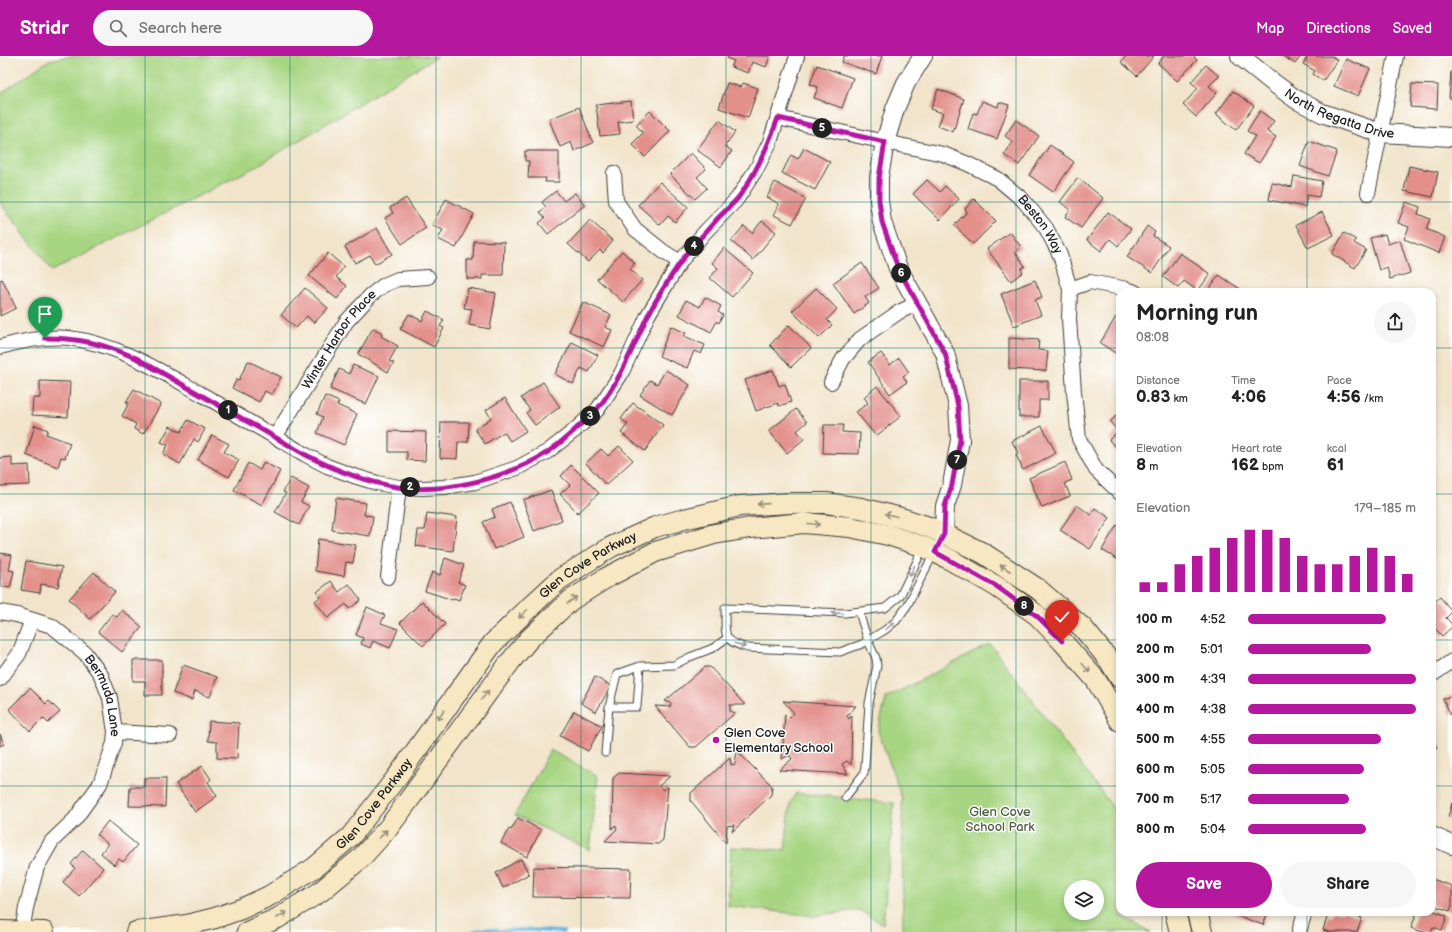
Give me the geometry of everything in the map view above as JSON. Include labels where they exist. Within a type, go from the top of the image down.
[{"type":"main road","name":"Glen Cove Parkway","points":[[136,932],[187,925],[215,918],[241,909],[269,896],[314,868],[355,830],[397,777],[493,644],[560,579],[611,547],[655,527],[740,506],[790,503],[826,503],[861,508],[900,518],[1037,616],[1062,641],[1096,680],[1116,714]]},
{"type":"main road","name":"Glen Cove Parkway","points":[[247,932],[278,918],[320,892],[361,858],[389,827],[505,668],[529,639],[571,600],[606,578],[655,552],[714,534],[750,528],[804,523],[850,527],[888,535],[932,540],[983,553],[1038,589],[1083,628],[1109,660],[1116,671]]},
{"type":"main road","points":[[1176,916],[1180,932]]},
{"type":"main road","points":[[1197,916],[1202,932]]},
{"type":"main road","points":[[0,931],[44,932]]},
{"type":"street","points":[[0,347],[45,338],[68,338],[88,341],[111,348],[136,358],[327,466],[354,476],[398,487],[444,487],[476,482],[517,468],[548,452],[598,409],[621,374],[648,315],[680,262],[704,233],[737,198],[757,168],[770,142],[797,56]]},
{"type":"street","points":[[923,56],[906,83],[895,109],[885,142],[879,178],[879,200],[882,222],[898,268],[945,353],[958,406],[960,440],[952,485],[932,540]]},
{"type":"street","name":"North Regatta Drive","points":[[1240,56],[1297,100],[1322,113],[1380,133],[1452,138]]},
{"type":"street","points":[[1368,193],[1396,56]]},
{"type":"street","name":"Beston Way","points":[[778,118],[943,154],[968,164],[998,179],[1023,200],[1046,228],[1060,254],[1070,289],[1069,319],[1079,439],[1096,470],[1116,489]]},
{"type":"street","points":[[614,173],[616,201],[635,228],[664,252],[680,262]]},
{"type":"street","name":"Winter Harbor Place","points":[[275,437],[346,322],[371,295],[384,285],[398,279],[428,277]]},
{"type":"street","points":[[1070,289],[1090,282],[1127,288]]},
{"type":"street","points":[[831,382],[843,359],[860,339],[899,312],[918,303]]},
{"type":"street","points":[[388,576],[398,487]]},
{"type":"street","name":"Bermuda Lane","points":[[0,612],[52,626],[85,653],[100,675],[110,698],[115,732],[114,744],[100,784],[75,819],[52,841],[37,867],[22,932]]},
{"type":"street","points":[[0,679],[19,654],[32,620]]},
{"type":"street","points":[[1436,672],[1452,661]]},
{"type":"street","points":[[115,732],[170,735]]},
{"type":"street","points":[[1436,838],[1452,845]]},
{"type":"street","points":[[1299,932],[1304,916]]},
{"type":"lane","points":[[932,540],[907,606],[896,621],[886,630],[868,641],[840,652],[748,648],[736,645],[729,641],[726,636],[725,608],[845,613],[885,608],[900,596],[918,559],[932,540]]},
{"type":"lane","points":[[845,798],[864,773],[869,703],[877,666],[876,658],[868,641],[859,612]]},
{"type":"lane","points":[[605,753],[609,707],[617,674],[640,666],[674,665],[713,648],[727,638]]},
{"type":"lane","points":[[609,707],[637,707],[640,666]]},
{"type":"green space","points":[[69,56],[438,56],[257,166],[52,271],[0,203],[0,94],[49,60]]},
{"type":"green space","name":"Glen Cove School Park","points":[[990,644],[1116,812],[1116,916],[1121,916],[1151,932],[903,932],[902,798],[878,731],[886,698]]},
{"type":"green space","points":[[550,750],[598,776],[590,850],[515,815]]},
{"type":"green space","points":[[796,793],[894,803],[883,924],[859,910],[814,916],[728,906],[731,847],[785,850],[790,804]]},
{"type":"building","points":[[728,56],[770,56],[766,67],[752,62],[748,73],[731,67],[734,61],[727,58]]},
{"type":"building","points":[[844,56],[882,56],[876,74],[842,62]]},
{"type":"building","points":[[1126,56],[1154,56],[1137,76],[1121,62]]},
{"type":"building","points":[[1164,56],[1193,56],[1197,60],[1177,81],[1158,63]]},
{"type":"building","points":[[1283,56],[1301,56],[1295,64]]},
{"type":"building","points":[[1308,56],[1331,56],[1337,60],[1323,81],[1313,74],[1315,71],[1303,64]]},
{"type":"building","points":[[1346,59],[1370,69],[1358,96],[1334,86]]},
{"type":"building","points":[[817,65],[853,78],[842,108],[814,98],[818,87],[810,84]]},
{"type":"building","points":[[1206,65],[1219,76],[1209,86],[1217,93],[1196,117],[1183,105],[1198,88],[1191,82]]},
{"type":"building","points":[[1451,72],[1452,98],[1449,98]]},
{"type":"building","points":[[727,83],[741,87],[743,83],[758,88],[748,118],[719,108]]},
{"type":"building","points":[[1412,84],[1438,85],[1437,109],[1410,107]]},
{"type":"building","points":[[938,89],[964,99],[953,132],[938,126],[943,113],[931,109]]},
{"type":"building","points":[[1233,91],[1254,106],[1236,130],[1216,114]]},
{"type":"building","points":[[631,101],[633,120],[618,122],[620,134],[600,136],[596,105]]},
{"type":"building","points":[[982,101],[998,107],[999,102],[1009,105],[997,139],[968,129],[973,113],[977,114]]},
{"type":"building","points":[[579,107],[593,143],[574,151],[571,142],[560,147],[549,119]]},
{"type":"building","points":[[650,111],[670,131],[645,157],[632,144],[643,133],[636,125]]},
{"type":"building","points":[[1260,111],[1274,121],[1267,131],[1276,137],[1259,163],[1244,154],[1255,136],[1247,131]]},
{"type":"building","points":[[719,120],[735,132],[725,146],[732,151],[721,167],[697,150]]},
{"type":"building","points":[[1016,120],[1039,136],[1019,165],[1004,155],[1013,142],[1005,136]]},
{"type":"building","points":[[1309,141],[1337,151],[1328,176],[1300,166]]},
{"type":"building","points":[[1050,145],[1074,162],[1053,192],[1029,175]]},
{"type":"building","points":[[804,148],[830,162],[815,190],[782,173],[791,155],[798,159]]},
{"type":"building","points":[[525,151],[559,151],[559,182],[545,182],[546,178],[528,178],[529,161],[525,161]]},
{"type":"building","points":[[691,153],[706,169],[697,177],[707,188],[695,199],[670,174]]},
{"type":"building","points":[[1409,166],[1438,172],[1433,197],[1404,191]]},
{"type":"building","points":[[1294,176],[1322,181],[1319,197],[1307,195],[1305,207],[1269,200],[1272,183],[1292,187]]},
{"type":"building","points":[[1078,178],[1103,198],[1081,228],[1065,217],[1070,209],[1060,202]]},
{"type":"building","points":[[927,180],[940,192],[945,186],[959,199],[940,220],[913,194]]},
{"type":"building","points":[[660,182],[688,207],[675,222],[668,216],[660,225],[638,205]]},
{"type":"building","points":[[775,182],[806,199],[792,224],[774,215],[779,204],[767,197]]},
{"type":"building","points":[[556,191],[564,201],[575,193],[585,205],[548,234],[539,223],[545,218],[540,212],[546,207],[542,202]]},
{"type":"building","points":[[406,198],[426,228],[402,244],[385,218],[393,213],[390,208]]},
{"type":"building","points":[[446,199],[474,214],[456,248],[438,239],[443,230],[432,225]]},
{"type":"building","points":[[974,199],[996,221],[973,244],[954,225],[967,212],[965,209]]},
{"type":"building","points":[[1406,202],[1420,207],[1418,214],[1430,219],[1426,229],[1445,237],[1439,253],[1404,239],[1409,227],[1398,223]]},
{"type":"building","points":[[1108,212],[1131,229],[1118,246],[1110,239],[1101,251],[1087,240]]},
{"type":"building","points":[[1322,212],[1334,235],[1308,248],[1296,225]]},
{"type":"building","points":[[590,220],[613,241],[603,253],[600,250],[588,262],[568,244]]},
{"type":"building","points":[[762,221],[776,232],[753,260],[731,241],[744,226],[752,233]]},
{"type":"building","points":[[1147,226],[1155,232],[1153,236],[1169,246],[1152,273],[1127,257]]},
{"type":"building","points":[[377,228],[392,254],[375,264],[370,255],[355,263],[345,247]]},
{"type":"building","points":[[1010,232],[1021,247],[1015,252],[1025,266],[1021,269],[1023,272],[1011,281],[987,249]]},
{"type":"building","points":[[1344,233],[1356,240],[1354,243],[1366,250],[1355,268],[1332,254]]},
{"type":"building","points":[[1385,234],[1388,244],[1400,240],[1410,273],[1390,279],[1387,267],[1379,270],[1370,238]]},
{"type":"building","points":[[474,241],[504,242],[503,275],[482,275],[482,279],[467,279],[467,260],[473,260]]},
{"type":"building","points":[[724,248],[753,273],[732,297],[710,278],[718,268],[712,263]]},
{"type":"building","points":[[622,251],[635,263],[630,269],[642,280],[623,302],[597,279]]},
{"type":"building","points":[[328,253],[344,267],[336,277],[347,286],[337,299],[309,276]]},
{"type":"building","points":[[1180,253],[1210,274],[1200,288],[1194,288],[1184,281],[1178,288],[1163,277]]},
{"type":"building","points":[[862,263],[879,288],[865,297],[869,303],[854,314],[833,283]]},
{"type":"building","points":[[1219,275],[1238,288],[1210,288]]},
{"type":"building","points":[[2,279],[16,308],[0,316],[0,280]]},
{"type":"building","points":[[1035,280],[1042,297],[1035,300],[1041,315],[1014,326],[1001,294]]},
{"type":"building","points":[[305,288],[328,308],[314,323],[307,316],[296,328],[281,315]]},
{"type":"building","points":[[468,288],[496,293],[490,329],[469,325],[472,309],[464,308]]},
{"type":"building","points":[[816,288],[837,309],[827,320],[832,325],[819,338],[792,311]]},
{"type":"building","points":[[705,297],[721,306],[718,312],[723,315],[719,323],[717,321],[711,332],[679,315],[686,300],[700,307]]},
{"type":"building","points":[[583,302],[611,315],[605,327],[612,330],[604,347],[569,331]]},
{"type":"building","points":[[427,311],[444,320],[440,326],[444,328],[434,347],[400,329],[409,314],[422,321]]},
{"type":"building","points":[[1116,317],[1116,353],[1100,343]]},
{"type":"building","points":[[789,325],[811,348],[791,367],[770,345]]},
{"type":"building","points":[[671,326],[686,333],[684,336],[705,345],[701,354],[694,351],[687,368],[659,356]]},
{"type":"building","points":[[373,328],[383,333],[381,336],[398,346],[389,361],[394,363],[388,372],[358,354]]},
{"type":"building","points":[[1009,338],[1039,340],[1038,350],[1048,351],[1046,371],[1009,369]]},
{"type":"building","points":[[572,342],[598,355],[589,372],[581,368],[573,384],[555,374]]},
{"type":"building","points":[[881,353],[890,365],[899,358],[909,372],[903,376],[907,382],[890,394],[868,362]]},
{"type":"building","points":[[248,361],[281,377],[272,395],[265,391],[259,402],[232,388],[237,379],[239,380]]},
{"type":"building","points":[[353,365],[379,376],[366,404],[330,389],[339,369],[349,374]]},
{"type":"building","points":[[666,370],[690,385],[672,415],[640,395],[650,380],[657,384]]},
{"type":"building","points":[[773,370],[779,386],[785,384],[791,402],[779,406],[778,403],[756,411],[745,380]]},
{"type":"building","points":[[40,381],[70,382],[68,417],[32,415],[33,398],[40,398]]},
{"type":"building","points":[[1019,381],[1048,381],[1048,400],[1039,400],[1039,417],[1019,417]]},
{"type":"building","points":[[543,382],[560,407],[535,425],[526,413],[530,410],[521,398]]},
{"type":"building","points":[[877,386],[901,416],[876,436],[856,412],[868,403],[864,397]]},
{"type":"building","points":[[134,389],[161,404],[143,434],[134,429],[136,424],[122,416],[129,403],[126,402]]},
{"type":"building","points":[[325,396],[339,402],[337,405],[357,414],[344,445],[317,433],[323,417],[317,414]]},
{"type":"building","points":[[505,398],[526,431],[510,441],[504,432],[485,444],[475,429],[491,418],[486,410]]},
{"type":"building","points":[[633,403],[663,425],[645,451],[621,433],[628,424],[621,419]]},
{"type":"building","points":[[796,409],[807,422],[797,431],[804,439],[787,453],[769,431]]},
{"type":"building","points":[[1116,416],[1116,429],[1110,422]]},
{"type":"building","points":[[188,420],[205,429],[198,442],[194,439],[180,464],[163,454],[168,445],[161,442],[170,426],[181,432]]},
{"type":"building","points":[[441,422],[469,422],[468,442],[458,442],[457,459],[440,458]]},
{"type":"building","points":[[35,425],[48,430],[46,434],[70,443],[65,458],[61,457],[58,467],[26,455]]},
{"type":"building","points":[[824,425],[843,425],[842,432],[860,433],[859,454],[823,453]]},
{"type":"building","points":[[1042,426],[1056,453],[1023,470],[1016,455],[1018,453],[1012,441]]},
{"type":"building","points":[[389,431],[426,432],[425,461],[407,460],[407,452],[389,452]]},
{"type":"building","points":[[1116,433],[1116,448],[1109,440]]},
{"type":"building","points":[[212,435],[229,444],[224,452],[239,460],[229,477],[198,460]]},
{"type":"building","points":[[619,446],[633,460],[606,485],[586,463],[601,449],[608,456]]},
{"type":"building","points":[[12,457],[12,466],[29,465],[30,485],[0,486],[0,458]]},
{"type":"building","points":[[264,462],[280,471],[262,505],[234,490],[248,463],[260,470]]},
{"type":"building","points":[[1065,462],[1072,480],[1065,483],[1070,496],[1042,508],[1029,478]]},
{"type":"building","points":[[571,465],[599,493],[578,513],[560,494],[570,485],[561,476]]},
{"type":"building","points":[[291,478],[309,488],[301,502],[309,506],[299,525],[275,512],[286,493],[283,492]]},
{"type":"building","points":[[551,490],[562,520],[534,531],[523,500]]},
{"type":"building","points":[[336,498],[366,503],[364,515],[373,516],[370,536],[332,530]]},
{"type":"building","points":[[510,502],[524,537],[494,549],[483,522],[495,517],[492,509]]},
{"type":"building","points":[[1077,505],[1091,515],[1095,508],[1110,518],[1090,549],[1060,530]]},
{"type":"building","points":[[427,513],[457,517],[453,551],[416,546],[418,530],[425,530]]},
{"type":"building","points":[[1116,527],[1116,559],[1102,550]]},
{"type":"building","points":[[318,539],[356,545],[353,563],[346,562],[344,576],[315,571]]},
{"type":"building","points":[[0,553],[12,555],[9,570],[14,571],[10,588],[0,586]]},
{"type":"building","points":[[445,558],[464,565],[458,582],[465,585],[459,600],[454,598],[453,600],[425,591],[432,572],[440,575]]},
{"type":"building","points":[[26,561],[62,567],[58,587],[41,584],[40,593],[21,590]]},
{"type":"building","points":[[94,572],[115,592],[90,619],[69,599]]},
{"type":"building","points":[[331,581],[339,592],[349,584],[361,600],[349,609],[346,604],[328,618],[315,601],[320,597],[317,592]]},
{"type":"building","points":[[1440,597],[1452,611],[1446,618],[1452,624],[1452,627],[1442,636],[1436,629],[1436,600]]},
{"type":"building","points":[[422,601],[445,624],[423,646],[400,623]]},
{"type":"building","points":[[367,607],[385,615],[381,623],[398,629],[390,648],[373,641],[370,648],[361,644],[363,638],[356,635]]},
{"type":"building","points":[[122,610],[142,627],[122,652],[98,632],[112,614],[117,617]]},
{"type":"building","points":[[133,660],[162,660],[162,695],[145,695],[145,681],[133,681]]},
{"type":"building","points":[[183,665],[217,677],[210,697],[195,691],[192,700],[173,693]]},
{"type":"building","points":[[705,667],[710,667],[745,705],[730,705],[730,711],[735,713],[696,747],[690,747],[655,706],[670,707],[671,703],[665,701]]},
{"type":"building","points":[[595,677],[611,686],[596,712],[581,703]]},
{"type":"building","points":[[30,688],[46,704],[49,701],[60,712],[48,723],[43,718],[30,731],[9,709]]},
{"type":"building","points":[[1452,695],[1452,717],[1443,699]]},
{"type":"building","points":[[783,701],[856,706],[847,716],[849,719],[852,715],[851,765],[847,761],[842,764],[848,774],[779,770],[792,759],[789,755],[782,759],[785,714],[789,718],[794,713]]},
{"type":"building","points":[[574,711],[602,726],[588,751],[560,736]]},
{"type":"building","points":[[209,721],[239,723],[237,759],[217,758],[217,742],[208,741]]},
{"type":"building","points":[[0,734],[4,744],[0,746]]},
{"type":"building","points":[[737,751],[772,786],[771,795],[732,832],[734,825],[727,826],[726,843],[691,801],[691,793],[730,758],[731,765],[735,764]]},
{"type":"building","points":[[202,766],[211,779],[208,782],[217,796],[195,812],[176,784]]},
{"type":"building","points":[[619,773],[670,776],[659,786],[663,790],[668,787],[663,840],[658,844],[605,841],[617,829],[615,825],[612,829],[613,778]]},
{"type":"building","points":[[144,778],[166,778],[165,807],[129,806],[130,787],[144,787]]},
{"type":"building","points":[[1452,803],[1452,818],[1448,817]]},
{"type":"building","points":[[518,818],[541,830],[527,857],[501,843],[509,829],[511,830]]},
{"type":"building","points":[[108,821],[137,845],[123,862],[119,859],[114,865],[101,853],[108,844],[97,835]]},
{"type":"building","points":[[83,850],[103,868],[79,896],[63,882],[75,868],[71,864]]},
{"type":"building","points":[[521,859],[529,874],[503,888],[496,873]]},
{"type":"building","points":[[534,867],[631,869],[630,898],[533,897]]},
{"type":"building","points":[[1436,880],[1452,886],[1452,905],[1450,911],[1436,906]]},
{"type":"building","points":[[1436,912],[1447,916],[1442,930],[1433,927],[1431,932],[1422,932],[1411,928],[1416,916],[1436,916]]},
{"type":"building","points":[[1238,916],[1266,916],[1263,925]]},
{"type":"building","points":[[1328,916],[1356,916],[1362,918],[1357,932],[1329,932],[1323,930]]},
{"type":"waterway","points":[[472,932],[486,929],[500,931],[531,930],[563,932]]},
{"type":"place","name":"Glen Cove Elementary School","points":[[716,740]]},
{"type":"route","points":[[45,338],[68,338],[88,341],[136,358],[306,455],[327,466],[354,476],[377,483],[398,487],[444,487],[476,482],[517,468],[548,452],[598,409],[621,374],[648,315],[680,262],[704,233],[737,198],[757,168],[770,142],[778,118],[885,142],[879,178],[879,200],[882,222],[898,268],[945,353],[958,406],[960,440],[952,485],[945,506],[944,534],[935,552],[996,586],[1037,616],[1062,641]]}]
